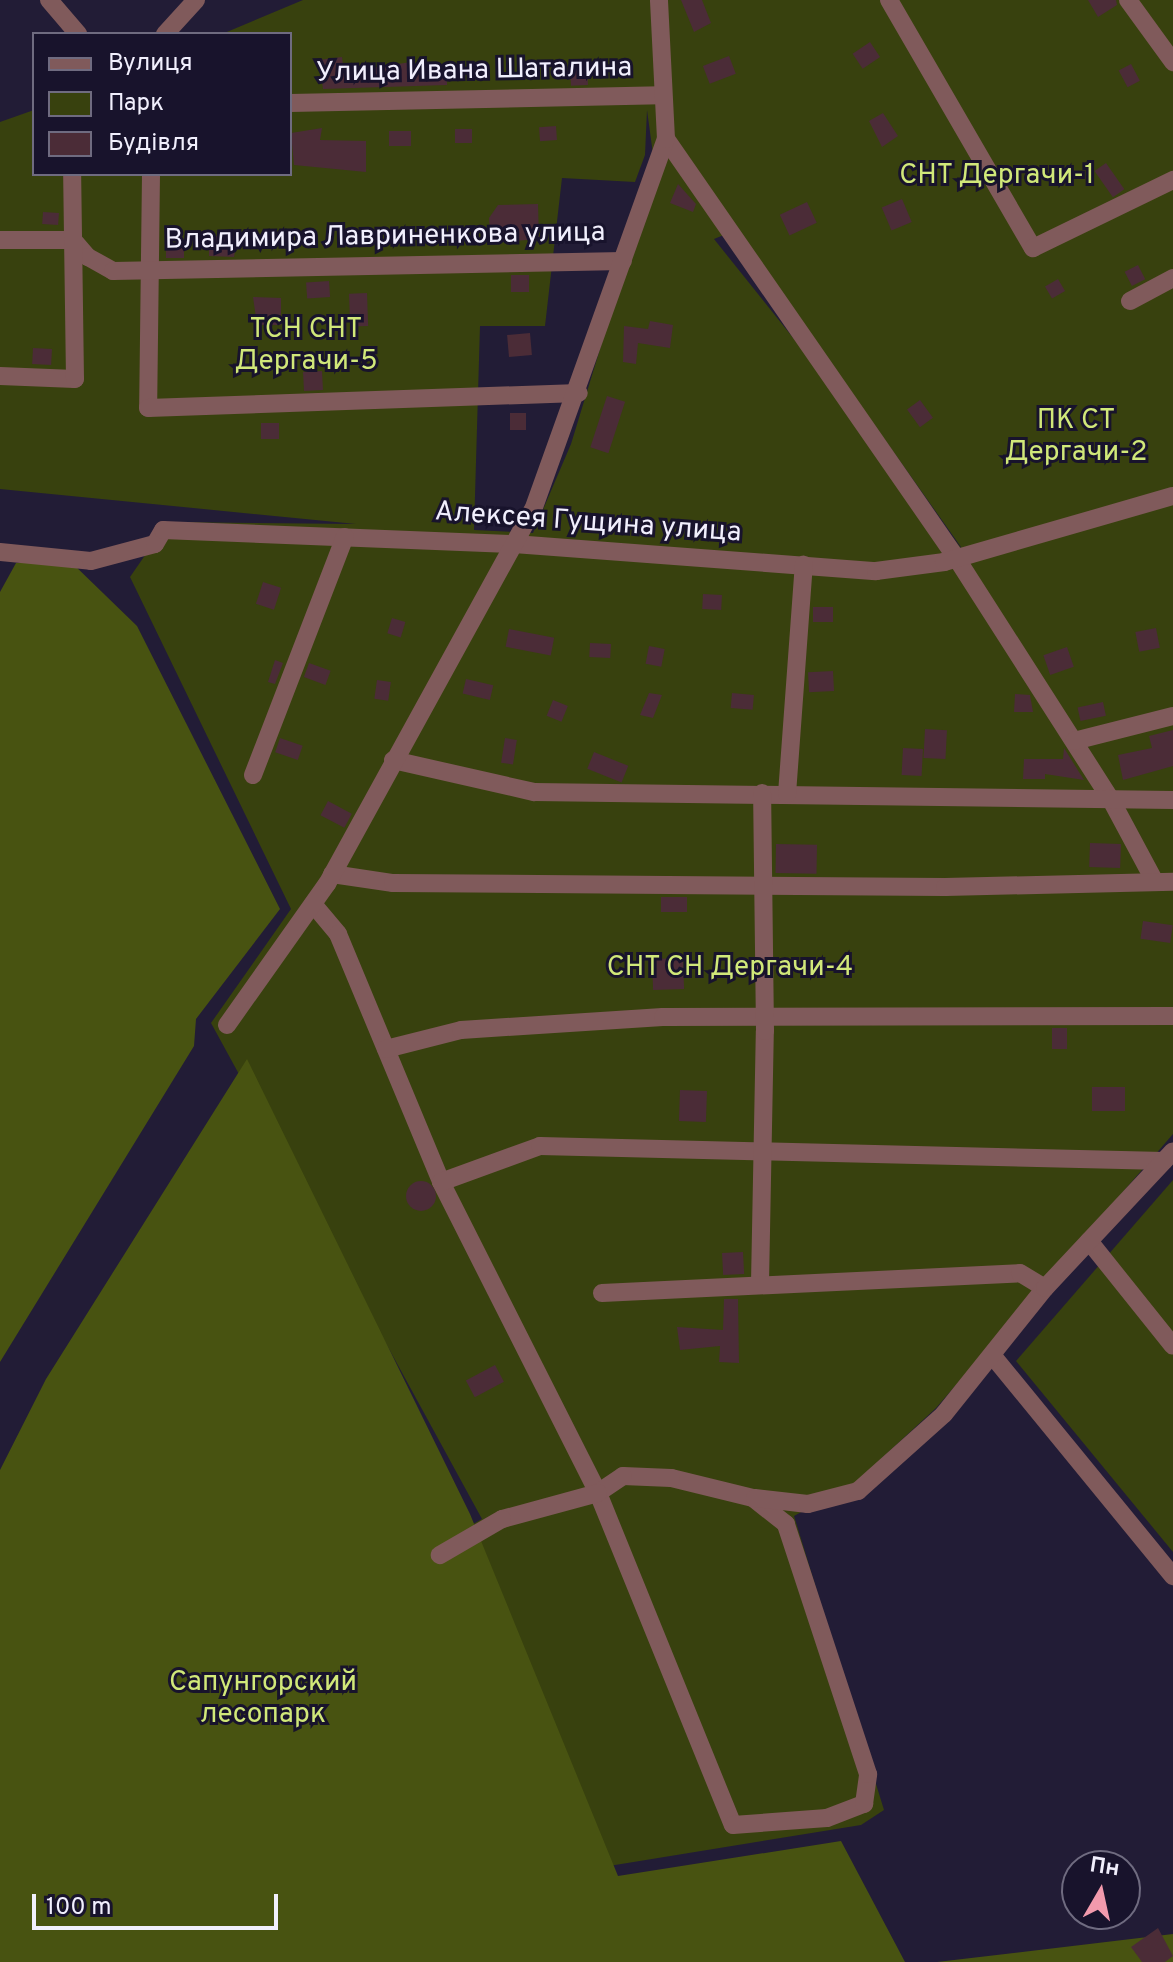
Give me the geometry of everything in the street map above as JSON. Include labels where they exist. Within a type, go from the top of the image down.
[{"type":"street","points":[[49,0],[76,32]]},
{"type":"street","points":[[167,32],[196,0]]},
{"type":"street","points":[[659,0],[660,95],[666,139],[957,559],[1164,881]]},
{"type":"street","points":[[889,0],[1033,248],[1173,180]]},
{"type":"street","points":[[1128,0],[1173,62]]},
{"type":"street","name":"Улица Ивана Шаталина","points":[[292,103],[660,95]]},
{"type":"street","points":[[227,1025],[332,874],[514,544],[579,393],[666,139]]},
{"type":"street","points":[[0,376],[75,379],[72,176]]},
{"type":"street","points":[[151,176],[148,408],[579,393]]},
{"type":"street","points":[[0,240],[73,240]]},
{"type":"street","name":"Владимира Лавриненкова улица","points":[[73,240],[88,257],[113,271],[623,261]]},
{"type":"street","points":[[1130,301],[1173,278]]},
{"type":"street","name":"Алексея Гущина улица","points":[[0,552],[91,561],[155,544],[163,530],[514,544],[876,571],[957,559],[1173,496]]},
{"type":"street","points":[[253,775],[345,537]]},
{"type":"street","points":[[787,794],[804,565]]},
{"type":"street","points":[[1074,741],[1173,716]]},
{"type":"street","points":[[393,760],[534,792],[1173,800]]},
{"type":"street","points":[[760,1283],[765,1018],[762,793]]},
{"type":"street","points":[[332,874],[393,883],[945,887],[1164,881]]},
{"type":"street","points":[[313,904],[338,934],[441,1182],[598,1493],[733,1825],[827,1818],[864,1804],[868,1774],[786,1524],[753,1498]]},
{"type":"street","points":[[386,1049],[461,1030],[663,1017],[1086,1013],[1173,1016]]},
{"type":"street","points":[[441,1182],[540,1146],[763,1154],[1168,1156]]},
{"type":"street","points":[[440,1555],[502,1519],[598,1493],[623,1476],[671,1478],[753,1498],[808,1504],[858,1491],[944,1414],[1045,1288],[1168,1156]]},
{"type":"street","points":[[1089,1241],[1173,1346]]},
{"type":"street","points":[[602,1293],[760,1283],[1020,1273],[1045,1288]]},
{"type":"street","points":[[992,1355],[1173,1576]]},
{"type":"green space","name":"СНТ СН Дергачи-4","points":[[303,0],[1122,0],[1173,71],[1173,1134],[936,1408],[856,1482],[794,1516],[884,1810],[861,1825],[566,1873],[423,1553],[482,1519],[211,1023],[291,909],[130,577],[168,522],[356,524],[0,489],[0,122],[32,111],[32,176],[292,176],[292,32],[227,32]],"holes":[[[647,110],[655,169],[571,444],[533,533],[474,530],[480,326],[545,326],[562,178],[635,182],[645,155]],[[736,230],[961,548],[714,239]]]},
{"type":"green space","points":[[1135,0],[1173,0],[1173,52]]},
{"type":"green space","points":[[70,561],[137,626],[280,909],[196,1019],[194,1046],[0,1362],[0,592],[16,563]]},
{"type":"green space","name":"Сапунгорский лесопарк","points":[[247,1059],[470,1514],[618,1876],[841,1841],[905,1962],[0,1962],[0,1470],[46,1379]]},
{"type":"green space","points":[[1173,1180],[1173,1552],[1016,1361]]},
{"type":"green space","points":[[1173,1934],[1173,1962],[937,1962]]},
{"type":"building","points":[[681,0],[702,0],[711,23],[694,32]]},
{"type":"building","points":[[1088,0],[1116,0],[1117,5],[1098,17]]},
{"type":"building","points":[[870,42],[880,57],[863,69],[853,54]]},
{"type":"building","points":[[729,56],[736,74],[710,84],[703,66]]},
{"type":"building","points":[[342,57],[344,72],[411,62],[411,74],[447,76],[447,85],[323,89],[319,60]]},
{"type":"building","points":[[1131,64],[1140,81],[1128,87],[1119,71]]},
{"type":"building","points":[[587,66],[588,85],[571,86],[570,67]]},
{"type":"building","points":[[883,113],[898,136],[882,147],[869,121]]},
{"type":"building","points":[[556,126],[557,140],[540,141],[539,127]]},
{"type":"building","points":[[322,128],[320,140],[366,141],[366,172],[294,165],[292,133]]},
{"type":"building","points":[[455,129],[472,129],[472,143],[455,143]]},
{"type":"building","points":[[389,131],[411,131],[411,146],[389,146]]},
{"type":"building","points":[[1106,163],[1124,189],[1113,197],[1095,171]]},
{"type":"building","points":[[678,184],[696,204],[693,212],[670,203]]},
{"type":"building","points":[[902,199],[912,222],[892,231],[882,208]]},
{"type":"building","points":[[807,202],[817,223],[790,236],[780,215]]},
{"type":"building","points":[[538,204],[539,239],[503,242],[490,232],[489,218],[498,205]]},
{"type":"building","points":[[43,212],[59,213],[58,225],[42,224]]},
{"type":"building","points":[[209,236],[238,236],[234,257],[209,256]]},
{"type":"building","points":[[166,248],[184,248],[184,258],[166,258]]},
{"type":"building","points":[[1138,265],[1145,279],[1132,286],[1125,272]]},
{"type":"building","points":[[511,275],[529,275],[529,292],[511,292]]},
{"type":"building","points":[[1058,279],[1065,291],[1052,299],[1045,286]]},
{"type":"building","points":[[329,281],[330,297],[307,299],[306,283]]},
{"type":"building","points":[[367,293],[368,326],[350,327],[349,294]]},
{"type":"building","points":[[253,297],[281,298],[281,325],[257,325]]},
{"type":"building","points":[[650,321],[673,325],[670,348],[638,343],[636,364],[623,362],[624,326],[648,329]]},
{"type":"building","points":[[530,333],[532,355],[509,357],[507,335]]},
{"type":"building","points":[[33,348],[52,349],[51,365],[32,364]]},
{"type":"building","points":[[322,371],[323,390],[304,391],[303,372]]},
{"type":"building","points":[[607,396],[625,402],[608,453],[590,447]]},
{"type":"building","points":[[920,400],[933,418],[920,427],[907,409]]},
{"type":"building","points":[[510,413],[526,413],[526,430],[510,430]]},
{"type":"building","points":[[261,423],[279,423],[279,439],[261,439]]},
{"type":"building","points":[[263,582],[281,588],[274,610],[256,604]]},
{"type":"building","points":[[703,594],[722,595],[721,610],[702,609]]},
{"type":"building","points":[[813,607],[833,607],[833,622],[813,622]]},
{"type":"building","points":[[392,618],[405,622],[401,637],[387,633]]},
{"type":"building","points":[[1156,628],[1160,648],[1139,652],[1135,632]]},
{"type":"building","points":[[509,629],[554,638],[551,655],[506,647]]},
{"type":"building","points":[[590,643],[611,644],[610,658],[589,657]]},
{"type":"building","points":[[649,646],[665,649],[661,667],[646,664]]},
{"type":"building","points":[[1067,647],[1074,667],[1050,675],[1043,655]]},
{"type":"building","points":[[275,660],[283,663],[275,684],[268,682]]},
{"type":"building","points":[[309,663],[331,671],[325,685],[304,677]]},
{"type":"building","points":[[833,671],[834,691],[809,692],[808,672]]},
{"type":"building","points":[[466,679],[493,685],[490,700],[463,694]]},
{"type":"building","points":[[377,680],[391,682],[388,701],[374,699]]},
{"type":"building","points":[[649,693],[662,695],[653,718],[640,715]]},
{"type":"building","points":[[732,693],[754,695],[753,710],[731,708]]},
{"type":"building","points":[[1015,694],[1030,695],[1033,712],[1014,712]]},
{"type":"building","points":[[553,700],[568,706],[561,722],[547,716]]},
{"type":"building","points":[[1103,702],[1106,716],[1080,721],[1078,707]]},
{"type":"building","points":[[925,729],[947,730],[945,759],[923,758]]},
{"type":"building","points":[[1173,730],[1173,766],[1123,780],[1118,755],[1152,748],[1149,736]]},
{"type":"building","points":[[280,738],[303,746],[298,760],[275,752]]},
{"type":"building","points":[[505,738],[517,740],[513,765],[501,763]]},
{"type":"building","points":[[903,748],[923,749],[922,776],[902,775]]},
{"type":"building","points":[[1064,748],[1084,780],[1045,774],[1045,779],[1023,779],[1024,759],[1063,759]]},
{"type":"building","points":[[594,752],[628,766],[622,783],[587,769]]},
{"type":"building","points":[[328,801],[352,814],[344,828],[320,815]]},
{"type":"building","points":[[1090,843],[1121,844],[1120,868],[1089,867]]},
{"type":"building","points":[[776,844],[817,845],[816,874],[775,873]]},
{"type":"building","points":[[661,897],[687,897],[687,912],[661,912]]},
{"type":"building","points":[[1143,921],[1173,925],[1170,943],[1140,939]]},
{"type":"building","points":[[683,958],[684,989],[653,990],[652,959]]},
{"type":"building","points":[[1052,1028],[1067,1028],[1067,1049],[1052,1049]]},
{"type":"building","points":[[1092,1087],[1125,1087],[1125,1111],[1092,1111]]},
{"type":"building","points":[[680,1090],[707,1091],[706,1122],[679,1121]]},
{"type":"building","points":[[421,1181],[431,1186],[436,1196],[431,1206],[421,1211],[411,1206],[406,1196],[411,1186]]},
{"type":"building","points":[[743,1252],[744,1274],[723,1275],[722,1253]]},
{"type":"building","points":[[724,1299],[738,1299],[739,1363],[719,1362],[720,1346],[680,1350],[677,1327],[723,1330]]},
{"type":"building","points":[[495,1365],[504,1382],[475,1397],[466,1380]]},
{"type":"building","points":[[1158,1928],[1173,1956],[1165,1962],[1142,1962],[1131,1947]]},
{"type":"park label","name":"СНТ Дергачи-1","points":[[997,176]]},
{"type":"park label","name":"ТСН СНТ Дергачи-5","points":[[306,346]]},
{"type":"park label","name":"ПК СТ Дергачи-2","points":[[1076,437]]}]
